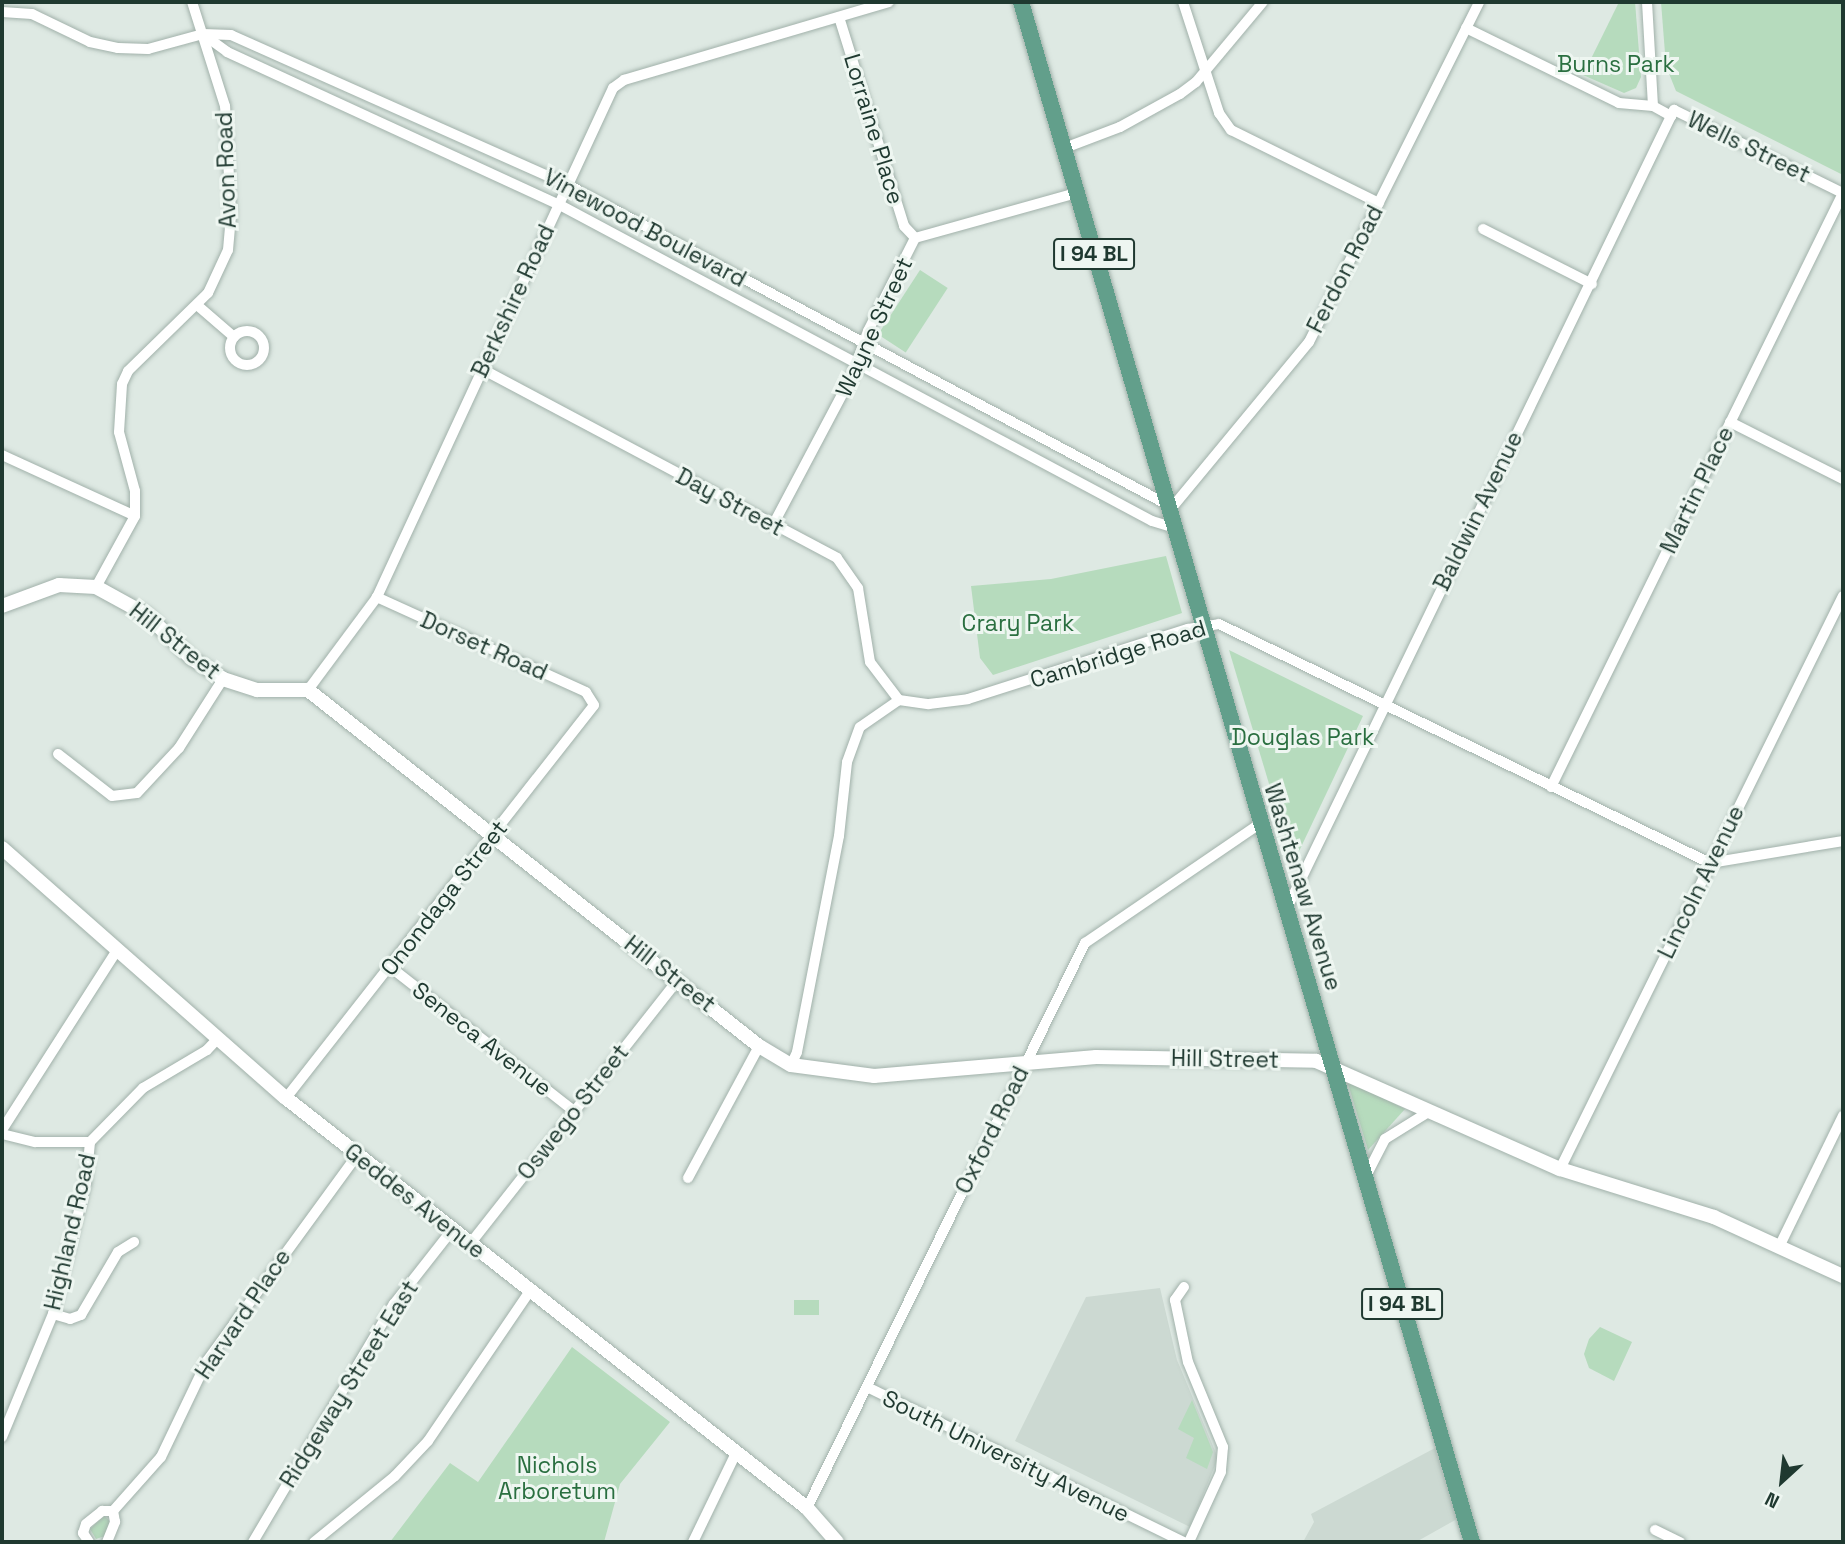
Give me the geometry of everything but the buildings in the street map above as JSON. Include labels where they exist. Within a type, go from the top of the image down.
[{"type":"main road","name":"Washtenaw Avenue","points":[[1021,2],[1175,528],[1201,626],[1472,1542]]},
{"type":"street","name":"Avon Road","points":[[135,516],[135,491],[119,432],[122,384],[135,363],[197,305],[223,267],[231,212],[225,106],[192,2]]},
{"type":"street","name":"Berkshire Road","points":[[308,690],[377,597],[558,204],[617,83],[890,2]]},
{"type":"street","points":[[1183,2],[1219,113],[1239,136],[1379,203]]},
{"type":"street","points":[[1062,149],[1154,110],[1205,71],[1263,2]]},
{"type":"street","name":"Ferdon Road","points":[[1169,508],[1302,352],[1479,2]]},
{"type":"street","points":[[1647,2],[1653,106]]},
{"type":"street","name":"Vinewood Boulevard","points":[[2,12],[32,14],[90,42],[118,48],[148,49],[203,34],[231,35],[568,185],[1169,508]]},
{"type":"street","name":"Lorraine Place","points":[[839,17],[904,226],[915,238]]},
{"type":"street","name":"Wells Street","points":[[1466,28],[1611,100],[1653,106],[1671,116],[1674,110],[1843,193]]},
{"type":"street","name":"Vinewood Boulevard","points":[[203,34],[227,52],[558,204],[1063,474],[1175,528]]},
{"type":"street","name":"Baldwin Avenue","points":[[1286,908],[1592,284],[1671,116]]},
{"type":"street","name":"Wayne Street","points":[[774,525],[857,363],[915,238],[1076,193]]},
{"type":"street","name":"Martin Place","points":[[1551,787],[1843,193]]},
{"type":"street","points":[[1483,229],[1592,284]]},
{"type":"street","points":[[197,305],[234,337]]},
{"type":"street","name":"Day Street","points":[[482,369],[774,525],[846,568],[858,588],[870,662],[899,701]]},
{"type":"street","points":[[1730,422],[1843,479]]},
{"type":"street","points":[[2,455],[135,516],[96,587]]},
{"type":"street","points":[[1063,474],[1073,456]]},
{"type":"street","name":"Hill Street","points":[[2,606],[59,585],[96,587],[147,615],[191,657],[223,679],[257,690],[308,690],[759,1046],[791,1065],[874,1076],[1097,1057],[1316,1061],[1560,1169],[1714,1217],[1843,1276]]},
{"type":"street","name":"Lincoln Avenue","points":[[1560,1169],[1843,596]]},
{"type":"street","name":"Dorset Road","points":[[377,597],[592,695]]},
{"type":"street","name":"Cambridge Road","points":[[899,701],[929,704],[968,699],[1201,626],[1220,624],[1383,706],[1710,863]]},
{"type":"street","points":[[58,754],[112,796],[137,793],[178,748],[223,679]]},
{"type":"street","name":"Onondaga Street","points":[[286,1098],[592,710],[592,695]]},
{"type":"street","points":[[791,1065],[797,1052],[839,836],[851,744],[860,727],[899,701]]},
{"type":"street","name":"Oxford Road","points":[[807,1508],[1085,943],[1261,823]]},
{"type":"street","points":[[1710,863],[1843,841]]},
{"type":"street","name":"Geddes Avenue","points":[[2,848],[286,1098],[807,1508],[837,1542]]},
{"type":"street","points":[[90,1142],[35,1142],[2,1132],[117,950]]},
{"type":"street","name":"Seneca Avenue","points":[[389,966],[574,1111]]},
{"type":"street","name":"Oswego Street","points":[[470,1244],[677,981]]},
{"type":"street","name":"Highland Road","points":[[2,1437],[52,1314],[86,1183],[90,1142],[143,1088],[207,1050],[218,1038]]},
{"type":"street","points":[[688,1178],[759,1046]]},
{"type":"street","points":[[1365,1180],[1385,1139],[1430,1111]]},
{"type":"street","points":[[1779,1247],[1843,1116]]},
{"type":"street","name":"Harvard Place","points":[[89,1542],[83,1533],[86,1524],[102,1511],[113,1511],[161,1457],[207,1361],[357,1155]]},
{"type":"street","name":"Ridgeway Street East","points":[[253,1542],[394,1304],[452,1230]]},
{"type":"street","points":[[52,1314],[70,1319],[81,1315],[118,1252],[134,1242]]},
{"type":"street","points":[[1184,1287],[1175,1300],[1188,1362],[1219,1437],[1223,1461],[1189,1542]]},
{"type":"street","points":[[314,1542],[395,1476],[428,1441],[530,1291]]},
{"type":"street","name":"South University Avenue","points":[[867,1387],[1165,1539],[1183,1542]]},
{"type":"street","points":[[693,1542],[736,1453]]},
{"type":"street","points":[[107,1542],[115,1522],[113,1511]]},
{"type":"street","points":[[1655,1530],[1679,1542]]},
{"type":"shaded area","points":[[1160,1288],[1177,1360],[1218,1458],[1190,1527],[1015,1441],[1086,1297]]},
{"type":"shaded area","points":[[1435,1448],[1457,1519],[1416,1542],[1303,1542],[1314,1522],[1311,1514]]},
{"type":"green space","name":"Burns Park","points":[[1619,2],[1635,2],[1641,77],[1636,88],[1624,93],[1583,75]]},
{"type":"green space","name":"Burns Park","points":[[1661,2],[1843,2],[1843,175],[1676,91],[1666,66]]},
{"type":"green space","points":[[920,270],[948,288],[906,353],[878,335]]},
{"type":"green space","name":"Crary Park","points":[[1166,556],[1182,613],[993,675],[980,658],[971,586],[1051,579]]},
{"type":"green space","name":"Douglas Park","points":[[1229,650],[1363,716],[1293,864]]},
{"type":"green space","points":[[1350,1082],[1405,1109],[1368,1150],[1348,1084]]},
{"type":"green space","points":[[794,1300],[819,1300],[819,1315],[794,1315]]},
{"type":"green space","points":[[1600,1327],[1632,1342],[1614,1381],[1589,1368],[1584,1354],[1589,1339]]},
{"type":"green space","name":"Nichols Arboretum","points":[[572,1347],[670,1422],[620,1484],[604,1542],[390,1542],[450,1463],[478,1482]]},
{"type":"green space","points":[[1192,1400],[1213,1452],[1207,1469],[1186,1458],[1194,1438],[1178,1429]]},
{"type":"green space","points":[[104,1516],[110,1521],[105,1536],[96,1539],[90,1529]]}]
